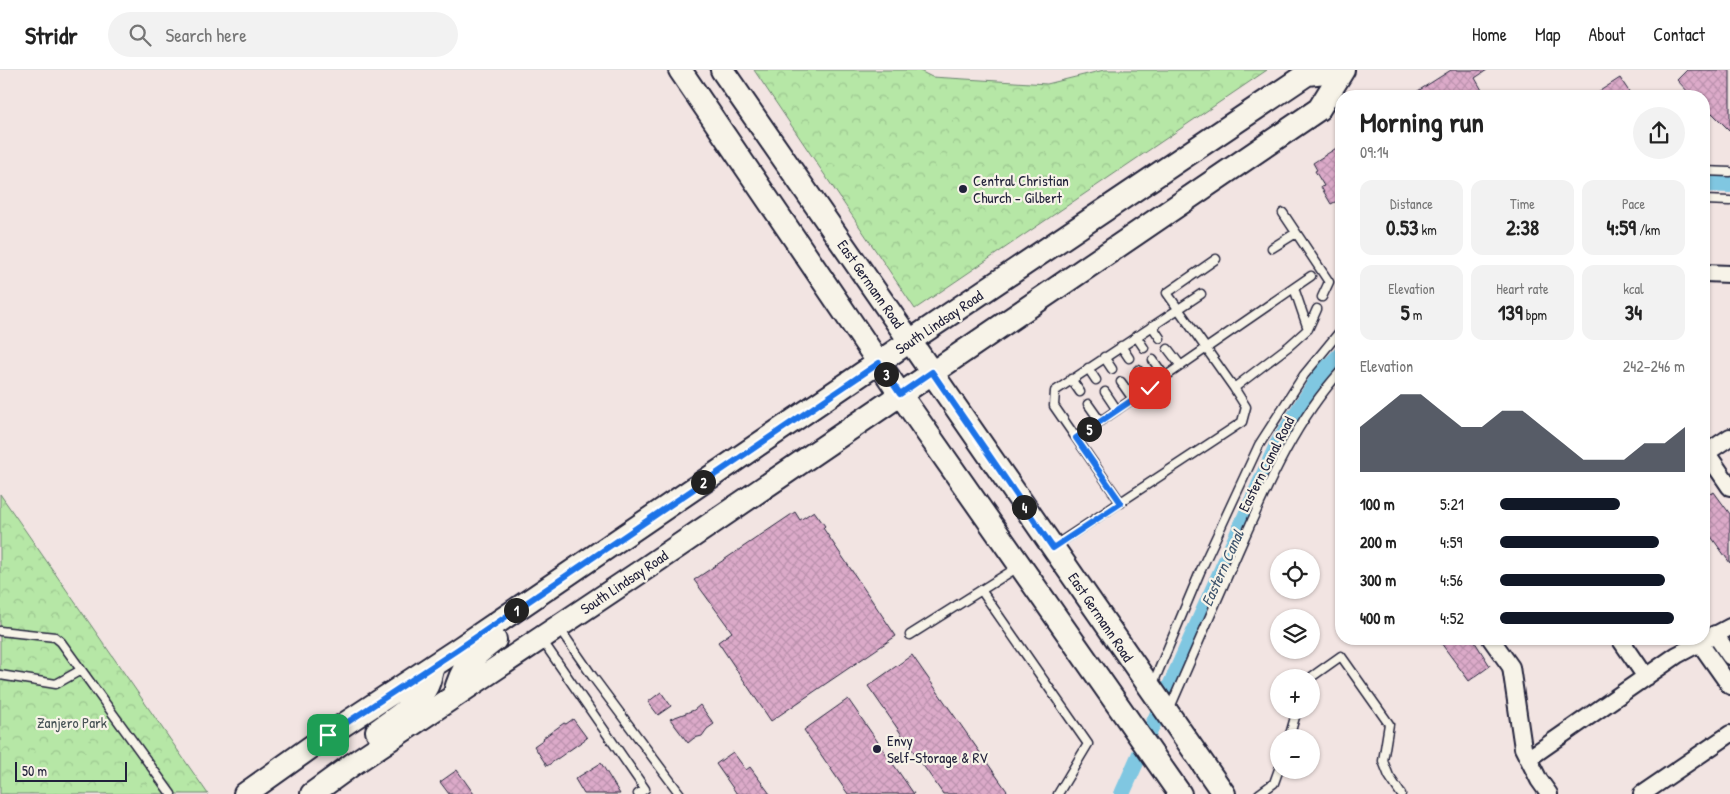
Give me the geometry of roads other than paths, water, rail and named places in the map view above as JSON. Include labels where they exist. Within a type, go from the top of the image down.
[{"type":"main road","points":[[680,70],[900,394],[1180,794]]},
{"type":"main road","name":"East Germann Road","points":[[722,70],[1150,690],[1224,794]]},
{"type":"main road","name":"South Lindsay Road","points":[[245,794],[328,735],[550,587],[910,341],[1307,74],[1343,70]]},
{"type":"main road","name":"South Lindsay Road","points":[[312,794],[353,764],[1319,108],[1343,70]]},
{"type":"main road","points":[[454,696],[460,674],[469,662],[479,652],[520,621],[550,587]]},
{"type":"main road","points":[[353,764],[373,734],[406,709],[428,686],[432,666]]},
{"type":"street","points":[[1710,273],[1730,274]]},
{"type":"street","points":[[1710,448],[1730,437]]},
{"type":"street","points":[[1710,458],[1730,487]]},
{"type":"street","points":[[1710,637],[1730,627]]},
{"type":"street","points":[[1715,634],[1730,656]]},
{"type":"street","points":[[1495,645],[1511,667],[1523,748],[1539,780],[1549,794]]},
{"type":"street","points":[[1624,645],[1646,676]]},
{"type":"street","points":[[1529,758],[1677,654],[1694,645]]},
{"type":"street","points":[[1702,645],[1730,686]]},
{"type":"street","points":[[1642,794],[1730,734]]},
{"type":"lane","points":[[1710,171],[1730,172]]},
{"type":"lane","points":[[1710,200],[1730,201]]},
{"type":"lane","points":[[1283,213],[1329,282],[1322,297]]},
{"type":"lane","points":[[1272,248],[1296,233]]},
{"type":"lane","points":[[1053,548],[1242,422],[1246,407],[1167,293],[1216,259]]},
{"type":"lane","points":[[1076,438],[1311,276]]},
{"type":"lane","points":[[1294,288],[1308,329]]},
{"type":"lane","points":[[1121,503],[1054,406],[1055,391],[1201,294]]},
{"type":"lane","points":[[1234,388],[1308,329],[1317,309]]},
{"type":"lane","points":[[1152,326],[1160,338]]},
{"type":"lane","points":[[1136,336],[1144,348]]},
{"type":"lane","points":[[1150,690],[1200,572],[1259,445],[1304,375],[1335,337]]},
{"type":"lane","points":[[1121,346],[1129,358]]},
{"type":"lane","points":[[1168,349],[1181,366]]},
{"type":"lane","points":[[1104,357],[1112,369]]},
{"type":"lane","points":[[1153,360],[1165,377]]},
{"type":"lane","points":[[1088,368],[1096,380]]},
{"type":"lane","points":[[1138,370],[1150,388]]},
{"type":"lane","name":"Eastern Canal Road","points":[[1168,714],[1245,537],[1282,459],[1303,421],[1319,397],[1335,378]]},
{"type":"lane","points":[[1071,379],[1080,392]]},
{"type":"lane","points":[[1121,382],[1132,399]]},
{"type":"lane","points":[[1105,392],[1117,410]]},
{"type":"lane","points":[[1088,404],[1100,421]]},
{"type":"lane","points":[[910,636],[1020,566]]},
{"type":"lane","points":[[981,590],[1088,744],[1058,794]]},
{"type":"lane","points":[[0,630],[55,637],[172,794]]},
{"type":"lane","points":[[549,632],[644,789],[638,794]]},
{"type":"lane","points":[[549,632],[593,677],[680,794]]},
{"type":"lane","points":[[1320,671],[1341,656],[1388,724],[1384,761],[1389,776],[1400,794]]},
{"type":"lane","points":[[0,675],[56,684],[63,682],[81,670]]},
{"type":"lane","points":[[1259,794],[1274,784],[1276,779]]},
{"type":"waterway","name":"Eastern Canal","points":[[1710,184],[1730,185]]},
{"type":"waterway","name":"Eastern Canal","points":[[1122,794],[1277,445],[1321,374],[1335,360]]},
{"type":"place","name":"Central Christian Church - Gilbert","points":[[963,189]]},
{"type":"place","name":"Envy Self-Storage & RV","points":[[877,749]]},
{"type":"park label","name":"Zanjero Park","points":[[72,722]]}]
